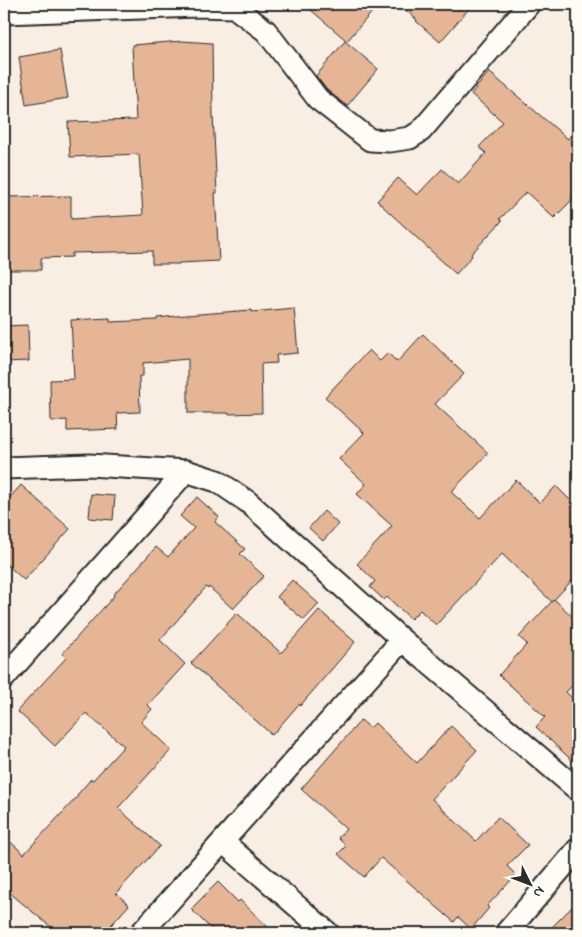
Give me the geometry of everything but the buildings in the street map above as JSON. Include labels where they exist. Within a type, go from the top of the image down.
[{"type":"street","points":[[4,13],[197,6],[234,7],[266,31],[318,99],[370,140],[390,141],[410,138],[421,131],[529,4]]},
{"type":"street","points":[[4,468],[89,465],[186,471],[217,481],[248,502],[402,640],[578,790]]},
{"type":"street","points":[[4,678],[186,471]]},
{"type":"street","points":[[141,933],[402,640]]},
{"type":"street","points":[[223,842],[328,933]]},
{"type":"street","points":[[506,933],[578,849]]}]
